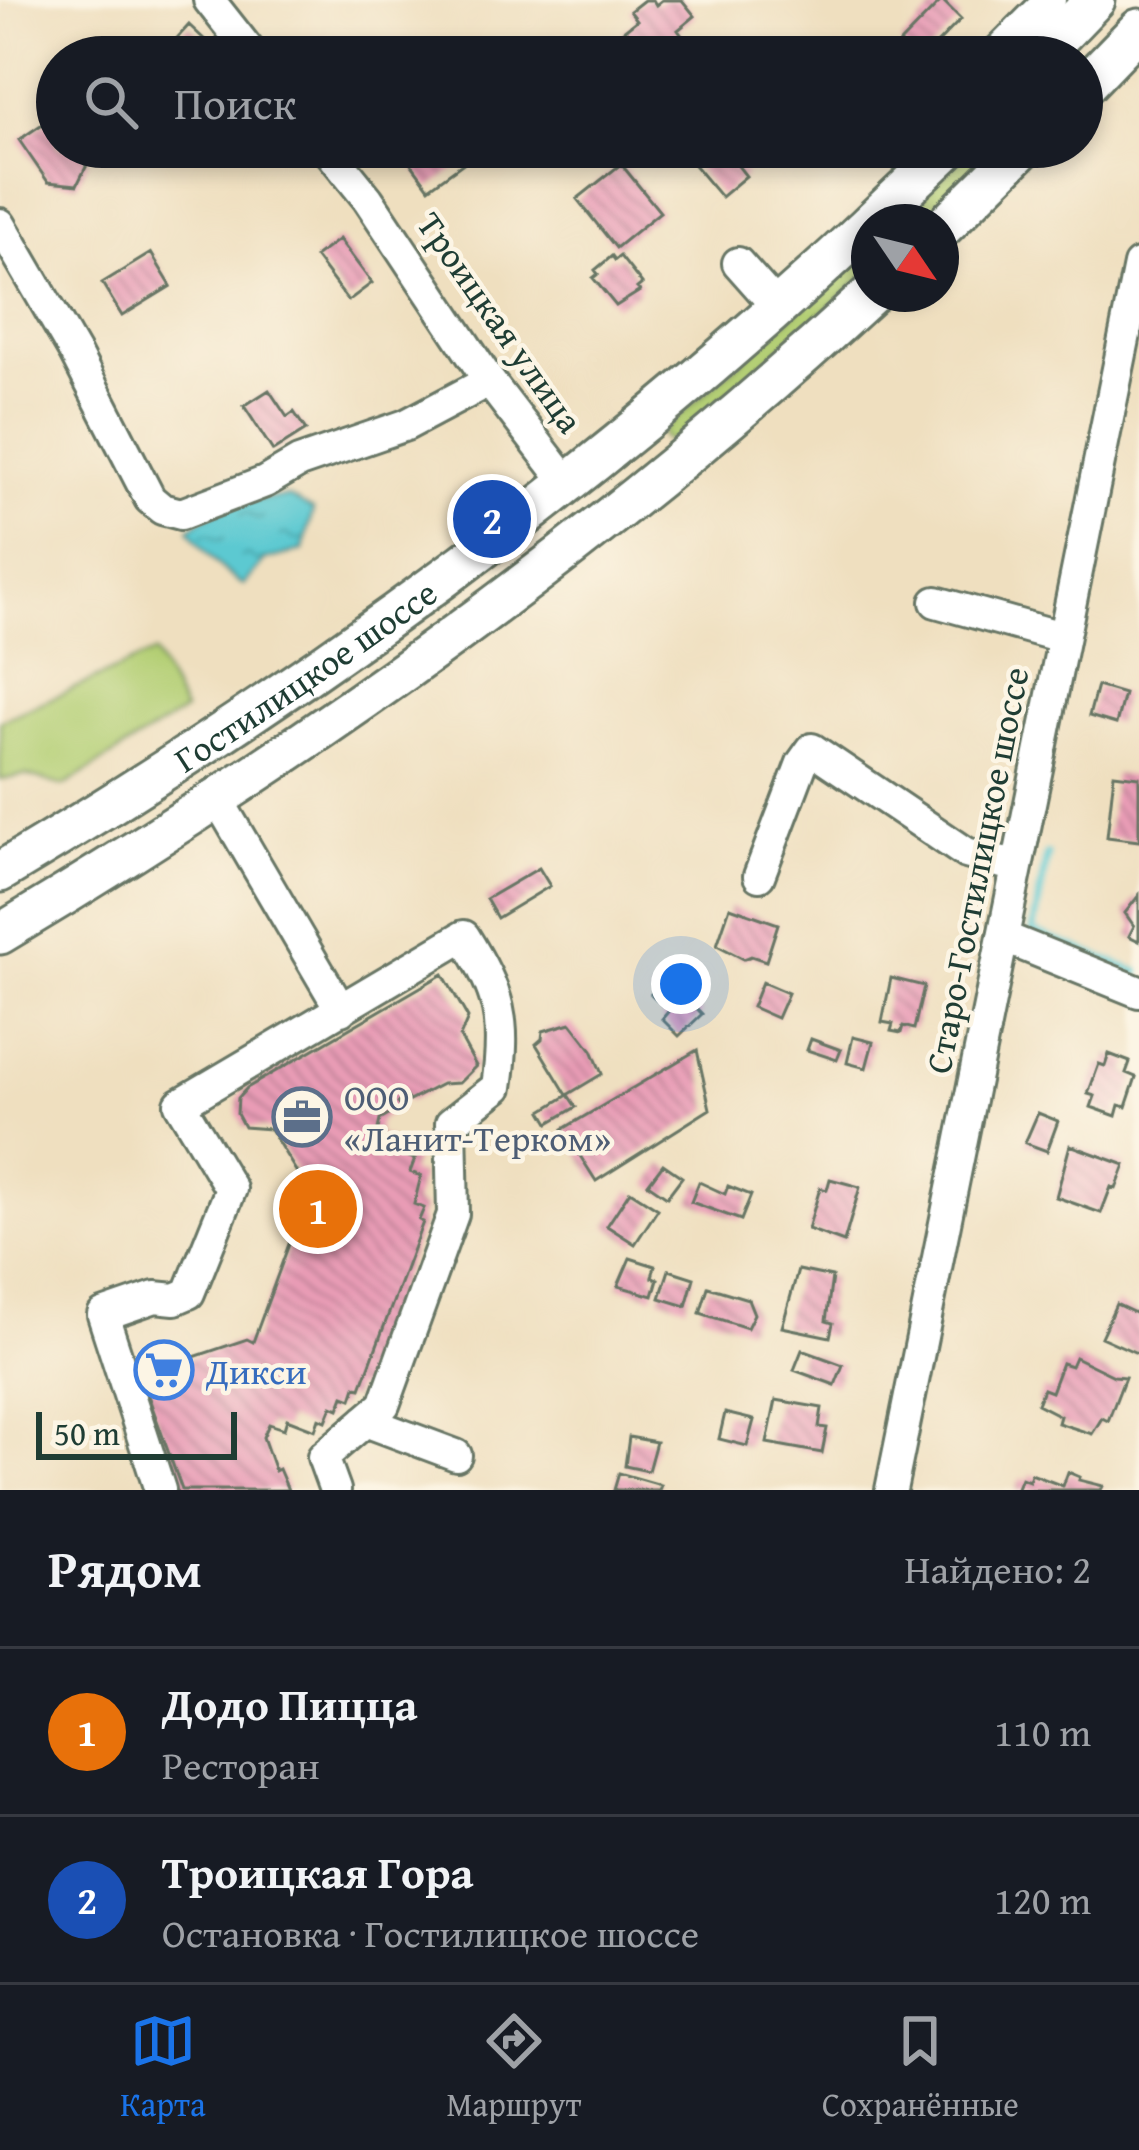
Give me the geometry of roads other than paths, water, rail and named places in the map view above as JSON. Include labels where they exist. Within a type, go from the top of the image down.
[{"type":"main road","points":[[1060,36],[1094,0]]},
{"type":"main road","points":[[1103,66],[1139,29]]},
{"type":"main road","name":"Гостилицкое шоссе","points":[[890,204],[928,168]]},
{"type":"main road","points":[[959,211],[1003,168]]},
{"type":"main road","name":"Гостилицкое шоссе","points":[[0,872],[284,693],[449,577],[583,472],[851,241]]},
{"type":"main road","name":"Гостилицкое шоссе","points":[[0,934],[218,800],[499,606],[630,502],[851,312]]},
{"type":"main road","points":[[583,472],[630,502]]},
{"type":"street","points":[[209,0],[237,36]]},
{"type":"street","points":[[1014,36],[1050,0]]},
{"type":"street","name":"Троицкая улица","points":[[343,168],[489,380],[583,472]]},
{"type":"street","points":[[0,224],[75,353],[150,499],[162,509],[181,514],[232,495],[299,462],[406,424],[489,380]]},
{"type":"street","points":[[738,263],[778,308]]},
{"type":"street","name":"Старо-Гостилицкое шоссе","points":[[891,1490],[1062,638],[1126,391],[1139,265]]},
{"type":"street","points":[[936,602],[1062,638]]},
{"type":"street","points":[[759,876],[802,763],[812,749],[966,853],[1017,867]]},
{"type":"street","points":[[218,800],[340,1010]]},
{"type":"street","points":[[160,1490],[103,1315],[155,1298],[175,1299],[190,1293],[231,1189],[181,1104],[464,936],[494,984],[504,1041],[497,1087],[451,1123],[453,1214],[384,1405],[323,1457],[335,1490]]},
{"type":"street","points":[[1003,937],[1139,992]]},
{"type":"street","points":[[365,1420],[456,1455]]},
{"type":"water","points":[[289,497],[313,510],[303,550],[265,560],[244,585],[221,568],[189,529],[236,504]]},
{"type":"waterway","points":[[1047,855],[1033,932],[1137,972]]},
{"type":"place","name":"Троицкая Гора","points":[[492,519]]},
{"type":"place","name":"ООО «Ланит-Терком»","points":[[302,1117]]},
{"type":"place","name":"Додо Пицца","points":[[318,1209]]},
{"type":"place","name":"Дикси","points":[[164,1370]]}]
